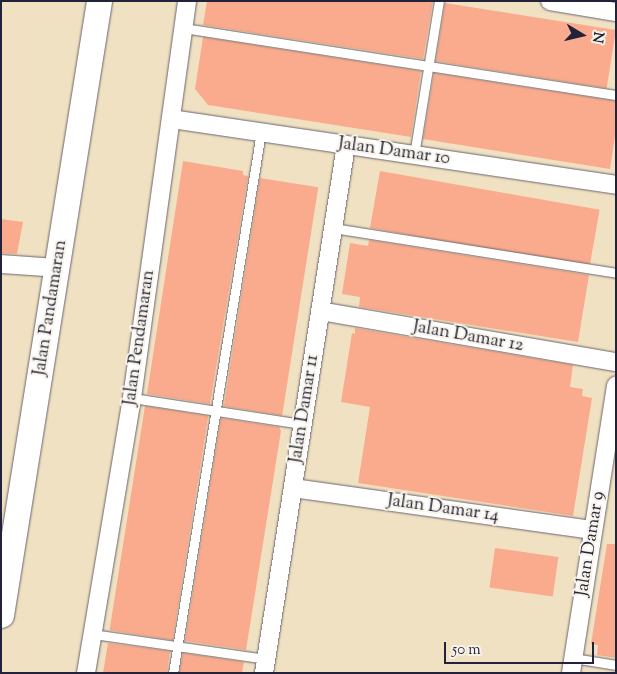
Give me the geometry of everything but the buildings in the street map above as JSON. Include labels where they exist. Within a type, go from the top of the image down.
[{"type":"main road","name":"Jalan Pandamaran","points":[[1,615],[10,508],[58,268],[99,1]]},
{"type":"street","name":"Jalan Pendamaran","points":[[86,673],[132,398],[188,1]]},
{"type":"street","points":[[550,1],[616,12]]},
{"type":"street","name":"Jalan Damar 10","points":[[171,119],[616,185]]},
{"type":"street","name":"Jalan Damar 11","points":[[265,666],[346,145]]},
{"type":"street","points":[[1,264],[58,268]]},
{"type":"street","name":"Jalan Damar 12","points":[[320,312],[616,362]]},
{"type":"street","name":"Jalan Damar 9","points":[[572,665],[616,386]]},
{"type":"street","name":"Jalan Damar 14","points":[[293,488],[593,530]]},
{"type":"lane","points":[[414,155],[439,1]]},
{"type":"lane","points":[[183,28],[616,95]]},
{"type":"lane","points":[[173,673],[261,132]]},
{"type":"lane","points":[[333,228],[616,273]]},
{"type":"lane","points":[[132,398],[302,424]]},
{"type":"lane","points":[[92,634],[177,646],[265,666]]},
{"type":"lane","points":[[572,665],[616,664]]}]
